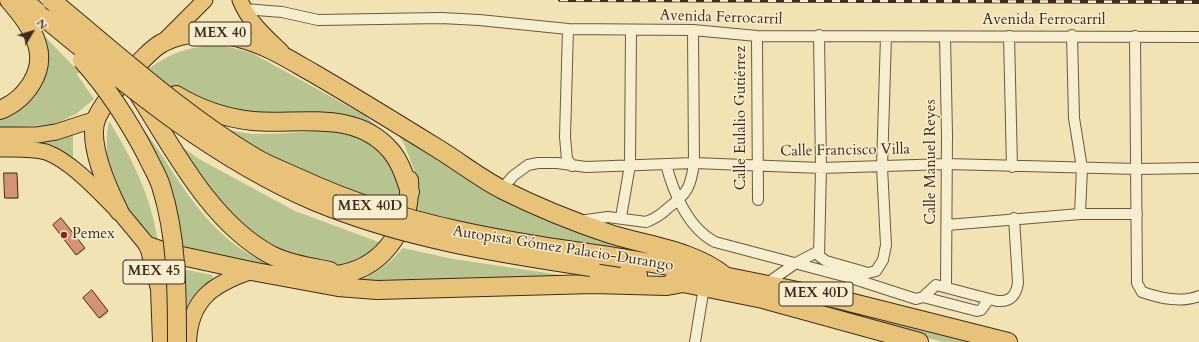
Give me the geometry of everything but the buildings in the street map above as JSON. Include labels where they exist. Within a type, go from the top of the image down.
[{"type":"highway","name":"MEX 40D","points":[[14,0],[46,19],[139,95],[202,140],[274,182],[315,201],[375,222],[437,240],[474,248],[683,283],[763,299],[918,342]]},
{"type":"highway","points":[[0,110],[21,98],[30,86],[37,72],[39,58],[37,44],[14,0]]},
{"type":"highway","name":"MEX 40D","points":[[51,0],[149,80]]},
{"type":"highway","points":[[46,19],[103,84],[142,146],[160,184],[171,227],[176,278],[177,342]]},
{"type":"highway","name":"MEX 40","points":[[119,211],[106,185],[98,158],[95,137],[96,119],[109,97],[134,68],[161,43],[180,36],[194,34],[227,35],[252,42],[294,62],[364,102],[397,143],[408,168],[410,192],[407,211],[400,231],[383,254],[370,262],[343,274],[314,276],[260,272],[168,253],[148,246]]},
{"type":"highway","name":"MEX 40","points":[[149,80],[194,106],[225,116],[253,120],[288,122],[339,122],[357,127],[374,136],[391,151],[402,169],[410,192]]},
{"type":"highway","name":"Autopista Gómez Palacio-Durango","points":[[149,80],[203,124],[256,159],[319,188],[360,204],[448,230],[502,240],[622,258],[766,284],[837,299],[1008,342]]},
{"type":"highway","points":[[139,95],[205,195],[222,216],[254,245],[272,256],[304,266],[343,274]]},
{"type":"highway","points":[[364,102],[502,189],[575,221],[607,233],[699,259],[714,266],[725,276]]},
{"type":"highway","name":"MEX 45","points":[[119,211],[148,246],[159,289],[161,342]]},
{"type":"highway","points":[[188,342],[190,324],[194,310],[201,301],[221,283],[260,272],[338,287],[377,290],[593,284],[667,286],[683,283]]},
{"type":"main road","name":"MEX 40","points":[[161,43],[205,0]]},
{"type":"main road","name":"MEX 40","points":[[242,4],[259,31],[294,62]]},
{"type":"main road","points":[[0,135],[37,135],[56,132],[96,119]]},
{"type":"main road","points":[[0,149],[26,149],[48,153],[73,169],[119,211]]},
{"type":"street","name":"Avenida Ferrocarril","points":[[242,4],[318,20],[441,18],[479,20],[568,29],[693,30],[757,36],[1199,36]]},
{"type":"street","points":[[568,29],[565,137],[567,159],[572,166]]},
{"type":"street","points":[[621,217],[630,165],[631,30]]},
{"type":"street","points":[[575,221],[621,217],[646,222],[679,201],[689,186],[694,163],[693,30]]},
{"type":"street","points":[[819,35],[821,168],[819,254],[826,261],[874,272]]},
{"type":"street","points":[[1072,35],[1074,118],[1082,168],[1080,214]]},
{"type":"street","name":"Calle Eulalio Gutiérrez","points":[[757,36],[758,200]]},
{"type":"street","points":[[1009,36],[1012,167]]},
{"type":"street","points":[[1135,36],[1137,283],[1142,292],[1160,298],[1186,299],[1199,296]]},
{"type":"street","points":[[865,283],[884,260],[886,245],[882,167],[886,37]]},
{"type":"street","name":"Calle Manuel Reyes","points":[[945,37],[947,164],[946,286]]},
{"type":"street","name":"Calle Francisco Villa","points":[[502,189],[513,176],[528,165],[557,163],[572,166],[604,167],[694,163],[821,168],[947,164],[1012,167],[1137,169],[1199,168]]},
{"type":"street","points":[[666,164],[671,185],[679,201],[695,226],[704,236],[715,242],[796,262],[913,298],[923,297],[977,311],[981,310],[989,299]]},
{"type":"street","points":[[947,225],[1014,218],[1080,214],[1137,214]]},
{"type":"street","points":[[923,297],[936,285],[946,286],[989,299],[1003,301],[1010,299],[1016,294],[1018,283],[1014,218]]},
{"type":"street","points":[[766,284],[796,262],[819,254]]},
{"type":"street","points":[[695,342],[704,287]]},
{"type":"green space","points":[[32,23],[80,73],[76,73],[94,99],[76,114],[53,125],[0,128],[0,117],[29,96]]},
{"type":"green space","points":[[221,45],[252,53],[364,115],[387,136],[257,119],[194,104],[144,72],[171,55],[199,47]]},
{"type":"green space","points":[[133,118],[151,139],[184,189],[211,223],[244,251],[273,266],[290,272],[171,248],[167,224]]},
{"type":"green space","points":[[109,121],[126,150],[140,179],[151,209],[158,242],[145,231],[134,218],[124,204],[116,188],[107,155]]},
{"type":"green space","points":[[198,122],[250,134],[333,130],[357,135],[379,150],[388,160],[398,184],[400,212],[343,193]]},
{"type":"green space","points":[[395,128],[431,153],[690,266],[414,215],[416,175],[405,146]]},
{"type":"green space","points":[[73,132],[73,162],[0,140]]},
{"type":"green space","points":[[164,134],[199,159],[295,211],[384,244],[348,267],[300,264],[230,224]]},
{"type":"green space","points":[[403,248],[453,259],[601,281],[343,286],[376,272]]},
{"type":"green space","points":[[177,268],[212,275],[213,278],[189,303],[185,314]]},
{"type":"green space","points":[[762,288],[974,342],[943,342],[761,293]]},
{"type":"railway","points":[[560,0],[1199,2]]},
{"type":"place","name":"Pemex","points":[[64,235]]}]
